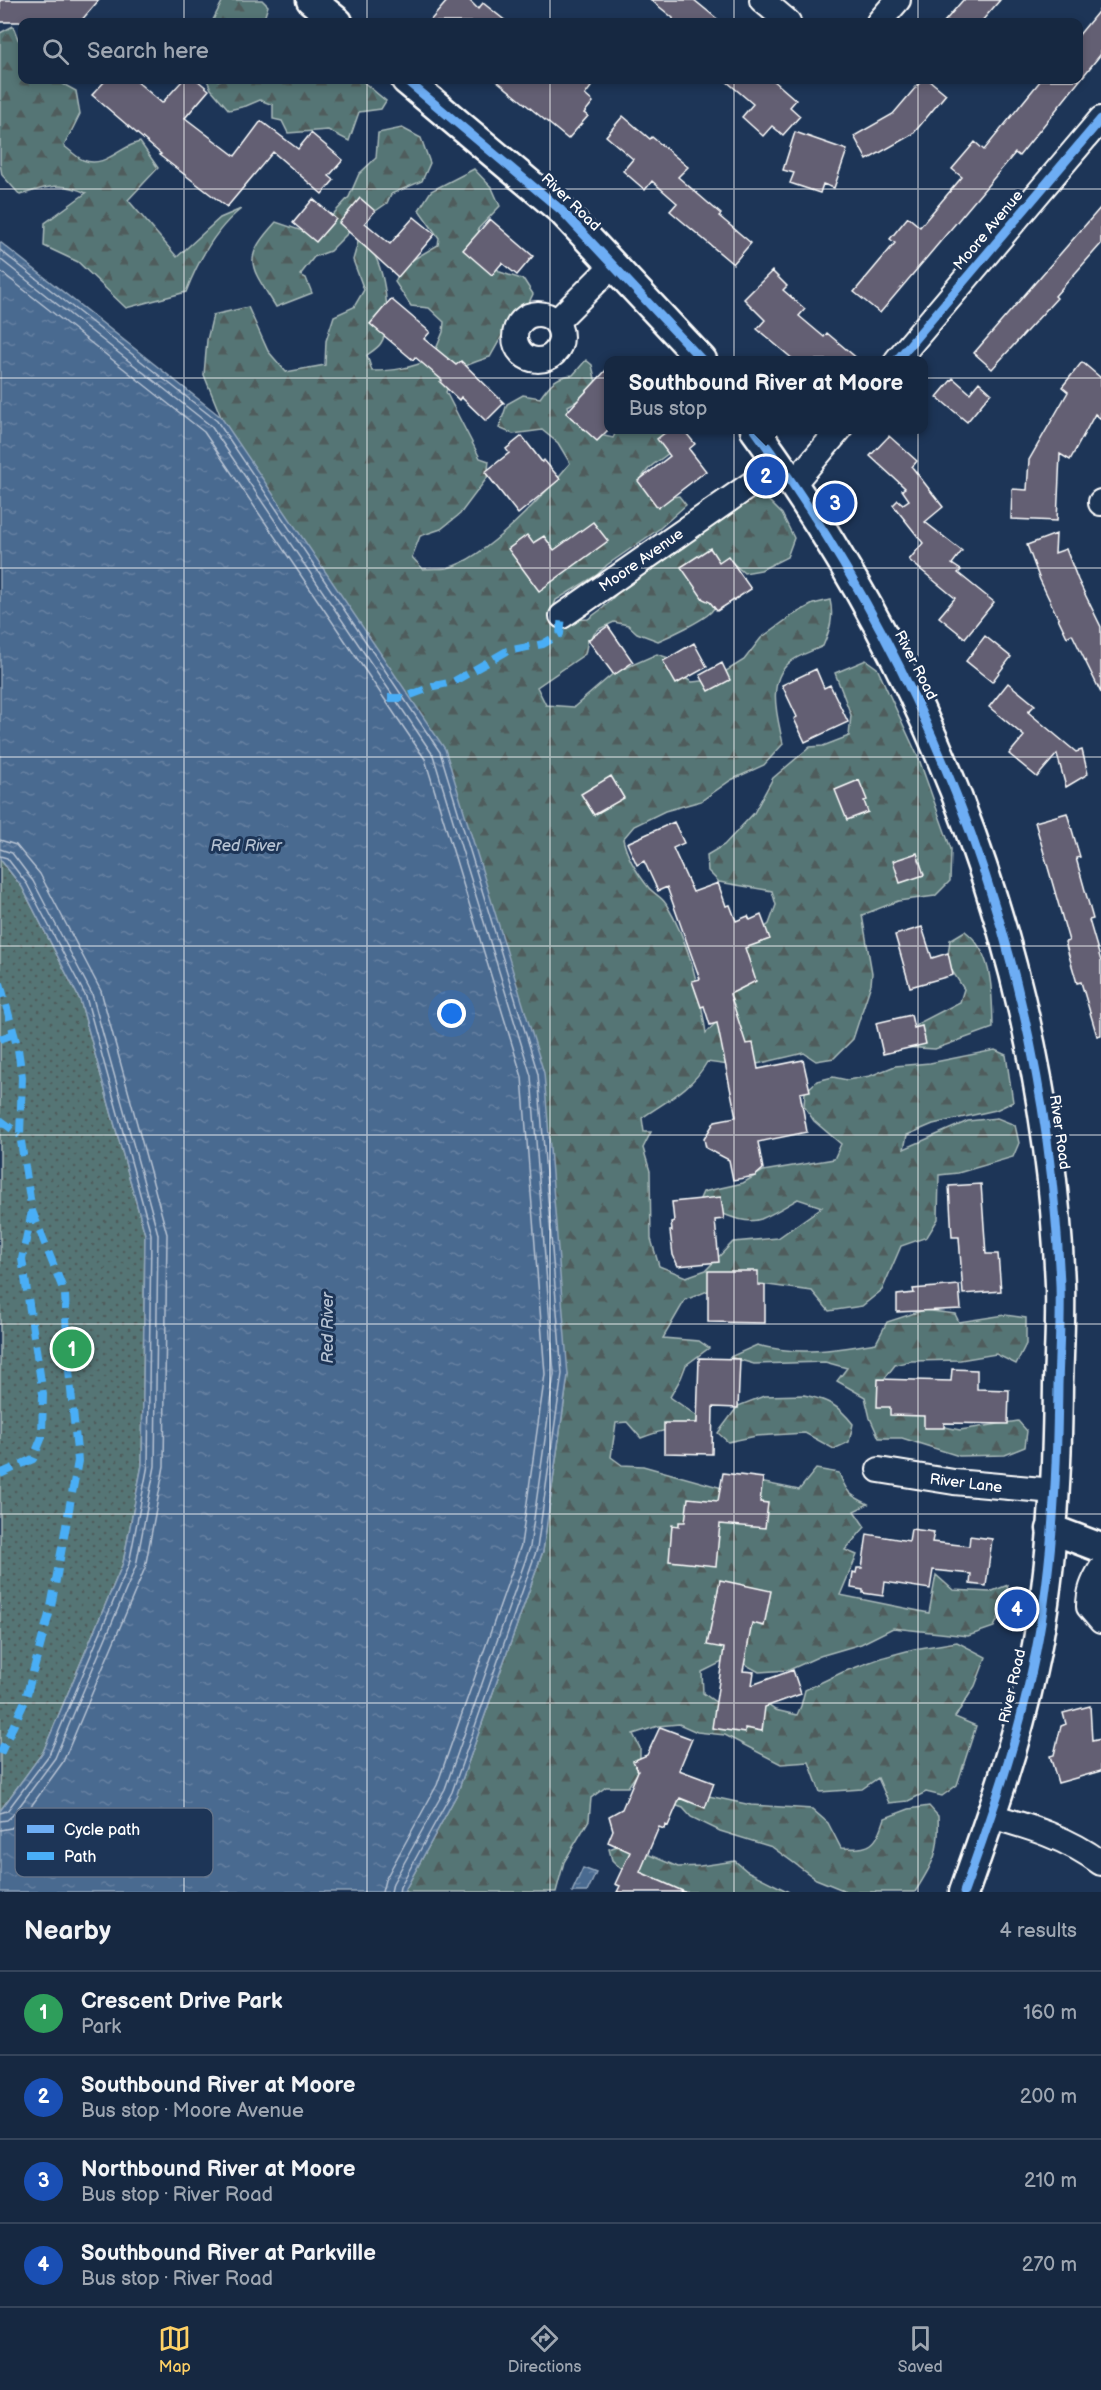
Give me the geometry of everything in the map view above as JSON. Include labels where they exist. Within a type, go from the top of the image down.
[{"type":"street","points":[[311,0],[333,18]]},
{"type":"street","points":[[762,0],[783,18]]},
{"type":"street","points":[[882,18],[898,0]]},
{"type":"street","name":"River Road","points":[[411,84],[561,210],[698,356]]},
{"type":"street","name":"Moore Avenue","points":[[900,356],[1101,119]]},
{"type":"street","points":[[556,322],[613,265]]},
{"type":"street","name":"River Road","points":[[759,434],[787,473],[851,575],[921,707],[947,769],[992,893],[1021,1000],[1042,1108],[1052,1178],[1060,1286],[1058,1417],[1051,1529],[1043,1604],[1033,1667],[1021,1718],[991,1816],[964,1892]]},
{"type":"street","name":"Moore Avenue","points":[[562,616],[787,473],[833,434]]},
{"type":"street","name":"River Lane","points":[[879,1470],[954,1482],[1054,1491]]},
{"type":"street","points":[[1051,1529],[1101,1548]]},
{"type":"street","points":[[1101,1569],[1093,1581],[1089,1607],[1101,1621]]},
{"type":"street","points":[[991,1816],[1038,1829],[1065,1841],[1101,1863]]},
{"type":"green space","points":[[223,0],[262,0],[268,6],[264,18],[214,18]]},
{"type":"green space","points":[[13,26],[18,39],[18,84],[63,84],[76,91],[80,114],[64,146],[80,159],[98,162],[140,142],[158,168],[128,200],[177,257],[220,218],[241,209],[215,236],[186,292],[126,308],[78,262],[44,246],[45,223],[86,193],[69,187],[53,186],[20,195],[2,175],[0,164],[0,33]]},
{"type":"green space","points":[[209,84],[366,84],[386,101],[381,109],[359,112],[349,141],[328,130],[288,133],[282,121],[273,119],[273,105],[260,100],[229,110]]},
{"type":"green space","points":[[402,128],[421,138],[430,163],[422,181],[391,194],[387,203],[357,224],[330,251],[314,257],[300,275],[306,278],[312,293],[276,307],[260,282],[253,264],[257,246],[276,222],[305,232],[325,223],[349,197],[359,174],[376,158],[378,133]]},
{"type":"green space","points":[[474,169],[492,188],[500,206],[478,229],[485,254],[500,272],[524,280],[533,294],[523,315],[502,336],[490,357],[462,368],[449,384],[446,392],[480,458],[489,461],[487,478],[460,514],[441,529],[420,536],[412,557],[423,569],[447,568],[479,552],[514,524],[570,463],[558,443],[542,430],[513,434],[499,428],[507,404],[523,395],[540,398],[554,382],[562,377],[573,375],[586,360],[592,365],[596,383],[579,400],[568,406],[571,418],[600,435],[613,438],[615,434],[684,434],[672,450],[651,466],[641,479],[665,498],[679,496],[686,505],[659,529],[607,565],[597,575],[556,600],[551,613],[558,621],[588,619],[603,608],[635,575],[730,507],[762,494],[782,514],[794,538],[787,557],[761,570],[744,573],[727,558],[720,594],[711,612],[701,620],[670,636],[658,641],[637,633],[628,625],[614,622],[599,629],[588,640],[585,654],[537,687],[546,705],[574,707],[614,673],[657,654],[672,659],[677,674],[692,682],[712,680],[744,660],[761,638],[793,615],[813,604],[830,600],[831,623],[823,646],[789,663],[778,680],[776,701],[783,744],[764,765],[731,780],[701,801],[665,811],[634,826],[623,839],[627,853],[637,871],[649,888],[664,902],[681,934],[697,983],[706,1033],[727,1011],[739,949],[769,924],[776,905],[772,891],[719,882],[708,871],[707,855],[724,845],[754,813],[773,778],[810,747],[823,746],[849,736],[851,715],[835,673],[866,660],[877,668],[919,759],[951,849],[950,881],[935,896],[898,901],[862,915],[872,973],[871,984],[853,1039],[834,1058],[816,1061],[804,1053],[744,1067],[707,1062],[686,1087],[642,1118],[644,1132],[651,1132],[643,1148],[650,1171],[651,1239],[659,1266],[686,1277],[706,1270],[733,1242],[778,1238],[822,1207],[798,1199],[753,1221],[728,1216],[699,1201],[703,1192],[743,1183],[763,1171],[834,1159],[841,1144],[814,1121],[804,1106],[805,1092],[817,1081],[833,1077],[847,1080],[870,1076],[895,1066],[930,1063],[995,1050],[1006,1055],[1013,1102],[996,1110],[933,1124],[907,1135],[904,1149],[968,1121],[997,1118],[1015,1125],[1019,1143],[1013,1157],[958,1173],[939,1175],[938,1219],[927,1237],[901,1246],[882,1290],[862,1306],[829,1311],[812,1291],[754,1283],[720,1286],[685,1300],[663,1338],[699,1341],[709,1348],[686,1365],[670,1397],[697,1416],[695,1434],[668,1430],[641,1438],[627,1422],[616,1423],[611,1457],[622,1465],[643,1466],[722,1488],[760,1482],[799,1490],[816,1469],[839,1473],[849,1493],[868,1504],[854,1511],[865,1527],[845,1550],[857,1555],[840,1595],[929,1613],[936,1575],[953,1590],[990,1592],[1008,1585],[1004,1606],[994,1627],[968,1636],[893,1628],[861,1644],[820,1656],[789,1670],[759,1672],[732,1657],[702,1672],[703,1693],[724,1708],[765,1703],[775,1710],[797,1715],[805,1690],[843,1672],[914,1649],[957,1642],[986,1657],[975,1686],[955,1717],[976,1726],[957,1785],[942,1796],[926,1792],[908,1801],[889,1803],[878,1778],[862,1789],[820,1792],[809,1762],[781,1764],[725,1735],[697,1732],[679,1724],[658,1726],[633,1734],[640,1748],[640,1769],[628,1787],[606,1787],[591,1798],[589,1820],[564,1862],[556,1892],[404,1892],[457,1794],[543,1551],[568,1375],[204,375],[207,340],[213,315],[248,307],[268,351],[286,372],[325,365],[326,341],[334,316],[354,307],[364,290],[353,260],[358,242],[370,249],[375,257],[380,267],[386,295],[385,334],[380,345],[367,355],[372,371],[417,365],[432,359],[443,332],[444,322],[429,308],[411,306],[395,282],[402,266],[438,245],[439,238],[419,210],[431,191]]},
{"type":"green space","points":[[0,859],[22,887],[80,1000],[145,1234],[142,1465],[123,1563],[43,1752],[0,1811]]},
{"type":"green space","points":[[965,931],[981,951],[990,975],[993,1028],[935,1049],[903,1047],[917,1024],[960,1002],[964,989],[951,969],[946,970],[950,940]]},
{"type":"green space","points":[[924,1310],[955,1314],[959,1322],[1005,1315],[1026,1318],[1026,1344],[1016,1364],[996,1354],[960,1360],[911,1361],[895,1365],[882,1382],[935,1425],[960,1430],[1018,1421],[1027,1431],[1025,1447],[1005,1455],[959,1456],[902,1438],[879,1438],[870,1418],[865,1397],[837,1381],[847,1368],[825,1362],[754,1364],[730,1357],[757,1345],[802,1351],[831,1350],[876,1343],[887,1322]]},
{"type":"green space","points":[[804,1395],[832,1404],[848,1418],[853,1424],[849,1442],[834,1449],[805,1433],[756,1436],[728,1442],[718,1433],[738,1406],[764,1396]]},
{"type":"green space","points":[[685,1791],[751,1805],[812,1809],[828,1823],[841,1848],[866,1847],[879,1835],[885,1818],[909,1809],[929,1806],[938,1816],[937,1848],[927,1873],[915,1892],[848,1892],[816,1879],[772,1847],[720,1831],[691,1817],[683,1808],[674,1805]]},
{"type":"green space","points":[[623,1844],[678,1867],[735,1861],[747,1871],[789,1892],[682,1892],[620,1868],[612,1860],[609,1849]]},
{"type":"water","name":"Red River","points":[[0,242],[221,417],[445,749],[544,1073],[568,1375],[543,1551],[457,1794],[404,1892],[0,1892],[0,1811],[43,1752],[123,1563],[142,1465],[145,1234],[80,1000],[22,887],[0,859]]},
{"type":"water","points":[[583,1868],[596,1873],[587,1892],[572,1892]]},
{"type":"building","points":[[0,0],[99,0],[83,18],[18,18],[18,22],[0,22]]},
{"type":"building","points":[[448,0],[469,0],[478,9],[483,3],[502,18],[432,18]]},
{"type":"building","points":[[651,0],[694,0],[716,18],[673,18]]},
{"type":"building","points":[[963,0],[1000,0],[984,18],[947,18]]},
{"type":"building","points":[[1101,8],[1101,54],[1083,76],[1083,30]]},
{"type":"building","points":[[102,84],[140,84],[162,103],[179,84],[202,84],[209,90],[185,118],[235,156],[261,121],[298,149],[311,133],[343,160],[329,176],[334,180],[322,194],[273,152],[227,207],[159,155],[161,154],[92,95]]},
{"type":"building","points":[[501,84],[587,84],[591,87],[585,95],[593,102],[584,113],[588,116],[568,139]]},
{"type":"building","points":[[730,84],[778,84],[796,100],[790,107],[800,116],[783,135],[772,126],[763,136],[742,117],[753,104]]},
{"type":"building","points":[[919,84],[934,84],[946,94],[913,134],[867,160],[854,136],[893,114]]},
{"type":"building","points":[[1038,84],[1077,84],[1019,156],[1015,153],[880,313],[854,292],[895,243],[890,239],[908,217],[920,227],[962,177],[952,169],[975,142],[984,150]]},
{"type":"building","points":[[623,116],[688,167],[678,177],[751,243],[733,264],[670,211],[677,203],[652,181],[645,190],[623,171],[633,159],[606,136]]},
{"type":"building","points":[[795,132],[847,150],[834,188],[823,184],[820,193],[790,183],[794,173],[783,170]]},
{"type":"building","points":[[360,198],[375,211],[365,223],[390,244],[414,217],[435,234],[398,277],[339,223]]},
{"type":"building","points":[[313,199],[336,219],[316,242],[293,223]]},
{"type":"building","points":[[1101,207],[1101,244],[1055,296],[1057,298],[992,369],[974,353]]},
{"type":"building","points":[[490,219],[533,256],[517,275],[502,263],[492,275],[463,250]]},
{"type":"building","points":[[772,271],[787,286],[783,290],[805,309],[799,316],[824,337],[827,333],[854,356],[789,356],[757,329],[765,320],[744,299]]},
{"type":"building","points":[[391,299],[430,332],[424,339],[456,365],[461,361],[504,403],[486,421],[461,397],[459,400],[440,382],[442,380],[415,357],[413,360],[370,324]]},
{"type":"building","points":[[1082,362],[1101,378],[1101,419],[1095,414],[1070,460],[1060,454],[1057,521],[1011,519],[1012,489],[1027,490],[1029,460],[1068,392],[1062,387]]},
{"type":"building","points":[[604,372],[604,434],[597,441],[566,413]]},
{"type":"building","points":[[953,378],[970,393],[979,382],[991,393],[967,422],[937,397]]},
{"type":"building","points":[[664,434],[687,434],[695,444],[689,449],[706,471],[658,508],[638,481],[670,456],[657,439]]},
{"type":"building","points":[[522,436],[542,462],[544,460],[560,479],[518,514],[485,472],[509,453],[506,449]]},
{"type":"building","points":[[889,436],[917,461],[912,467],[943,507],[925,522],[962,551],[952,564],[961,570],[958,573],[994,602],[965,638],[939,617],[955,598],[909,560],[923,543],[893,505],[898,500],[903,504],[909,500],[902,490],[905,488],[870,456]]},
{"type":"building","points":[[593,522],[608,541],[539,591],[508,549],[527,535],[533,543],[544,536],[554,550]]},
{"type":"building","points":[[1056,534],[1055,553],[1066,549],[1101,627],[1101,693],[1072,634],[1067,637],[1040,580],[1027,545]]},
{"type":"building","points":[[710,548],[719,562],[728,556],[751,589],[717,611],[710,602],[703,599],[681,567]]},
{"type":"building","points":[[608,626],[633,662],[614,675],[588,640]]},
{"type":"building","points":[[985,636],[1011,657],[992,682],[966,661]]},
{"type":"building","points":[[694,643],[707,667],[676,684],[663,661]]},
{"type":"building","points":[[722,663],[730,680],[709,691],[700,675]]},
{"type":"building","points":[[816,669],[824,688],[830,685],[848,722],[805,742],[794,719],[797,717],[782,685]]},
{"type":"building","points":[[1008,683],[1035,705],[1028,712],[1076,752],[1082,750],[1088,774],[1066,787],[1057,754],[1037,777],[1009,754],[1024,736],[989,707]]},
{"type":"building","points":[[611,776],[624,798],[594,815],[581,794]]},
{"type":"building","points":[[859,780],[867,800],[864,801],[868,812],[847,820],[835,790]]},
{"type":"building","points":[[1067,813],[1080,857],[1076,858],[1093,919],[1089,920],[1101,961],[1101,1035],[1097,1036],[1081,982],[1077,983],[1065,942],[1069,941],[1035,822]]},
{"type":"building","points":[[674,822],[684,843],[673,848],[693,892],[718,883],[726,906],[730,905],[736,921],[748,916],[750,920],[761,915],[770,939],[745,948],[756,981],[730,994],[746,1044],[753,1043],[758,1069],[803,1060],[810,1091],[800,1093],[807,1132],[758,1142],[763,1169],[755,1176],[733,1180],[729,1160],[706,1148],[704,1139],[715,1121],[736,1117],[717,1023],[710,1025],[704,1006],[701,1007],[692,981],[700,979],[667,887],[658,891],[644,861],[637,865],[627,843]]},
{"type":"building","points":[[917,853],[924,875],[900,883],[893,861]]},
{"type":"building","points":[[922,927],[932,958],[948,953],[953,975],[910,987],[895,935]]},
{"type":"building","points":[[911,1015],[914,1028],[922,1026],[926,1044],[883,1054],[876,1023]]},
{"type":"building","points":[[981,1184],[986,1254],[998,1254],[1001,1291],[963,1294],[959,1237],[952,1237],[949,1186]]},
{"type":"building","points":[[721,1197],[724,1219],[715,1220],[719,1262],[678,1266],[673,1255],[670,1231],[672,1231],[671,1222],[674,1221],[672,1202]]},
{"type":"building","points":[[708,1271],[758,1271],[758,1285],[765,1285],[765,1323],[708,1322]]},
{"type":"building","points":[[959,1285],[961,1309],[897,1312],[897,1295],[914,1293],[913,1289]]},
{"type":"building","points":[[699,1358],[740,1359],[738,1408],[713,1407],[712,1454],[664,1453],[664,1423],[697,1423]]},
{"type":"building","points":[[952,1369],[977,1370],[977,1389],[1009,1390],[1008,1424],[944,1423],[944,1428],[924,1428],[924,1416],[890,1415],[890,1407],[877,1407],[878,1379],[951,1381]]},
{"type":"building","points":[[723,1473],[763,1478],[760,1502],[768,1503],[765,1528],[720,1524],[716,1566],[669,1561],[672,1525],[679,1526],[679,1522],[685,1522],[688,1498],[718,1501]]},
{"type":"building","points":[[911,1529],[934,1532],[932,1542],[969,1546],[970,1536],[992,1539],[986,1586],[970,1584],[971,1574],[933,1570],[930,1589],[885,1582],[883,1596],[863,1593],[863,1590],[851,1588],[853,1572],[856,1573],[857,1568],[862,1568],[867,1534],[909,1541]]},
{"type":"building","points":[[720,1580],[771,1591],[764,1626],[752,1623],[743,1671],[754,1672],[752,1685],[793,1670],[801,1694],[765,1707],[762,1731],[745,1728],[745,1733],[712,1728],[724,1648],[707,1645]]},
{"type":"building","points":[[1090,1706],[1092,1741],[1101,1739],[1101,1771],[1058,1783],[1050,1756],[1054,1755],[1061,1726],[1066,1724],[1063,1713]]},
{"type":"building","points":[[660,1727],[692,1739],[679,1770],[714,1783],[705,1808],[680,1798],[668,1826],[665,1825],[664,1829],[659,1827],[640,1872],[685,1892],[617,1892],[620,1886],[615,1884],[630,1852],[608,1842],[613,1830],[609,1816],[622,1809],[638,1771],[633,1761],[647,1755]]},
{"type":"marked path","points":[[388,698],[403,698],[434,686],[453,682],[507,651],[543,644],[560,634],[562,616]]},
{"type":"marked path","points":[[0,983],[18,1049],[22,1077],[20,1135],[32,1211],[65,1294],[68,1360],[78,1461],[51,1607],[25,1701],[0,1754]]},
{"type":"marked path","points":[[0,1039],[14,1034]]},
{"type":"marked path","points":[[0,1120],[20,1135]]},
{"type":"marked path","points":[[0,1474],[33,1459],[42,1437],[43,1394],[22,1259],[32,1211]]},
{"type":"cycle path","points":[[411,84],[561,210],[698,356]]},
{"type":"cycle path","points":[[900,356],[1101,119]]},
{"type":"cycle path","points":[[758,434],[820,526],[878,625],[928,728],[971,835],[1006,944],[1033,1055],[1051,1169],[1060,1310],[1056,1456],[1049,1565],[1039,1635],[1018,1726],[993,1810],[964,1892]]},
{"type":"place","name":"Southbound River at Moore","points":[[766,476]]},
{"type":"place","name":"Northbound River at Moore","points":[[835,503]]},
{"type":"place","name":"Crescent Drive Park","points":[[72,1349]]},
{"type":"place","name":"Southbound River at Parkville","points":[[1017,1609]]}]
